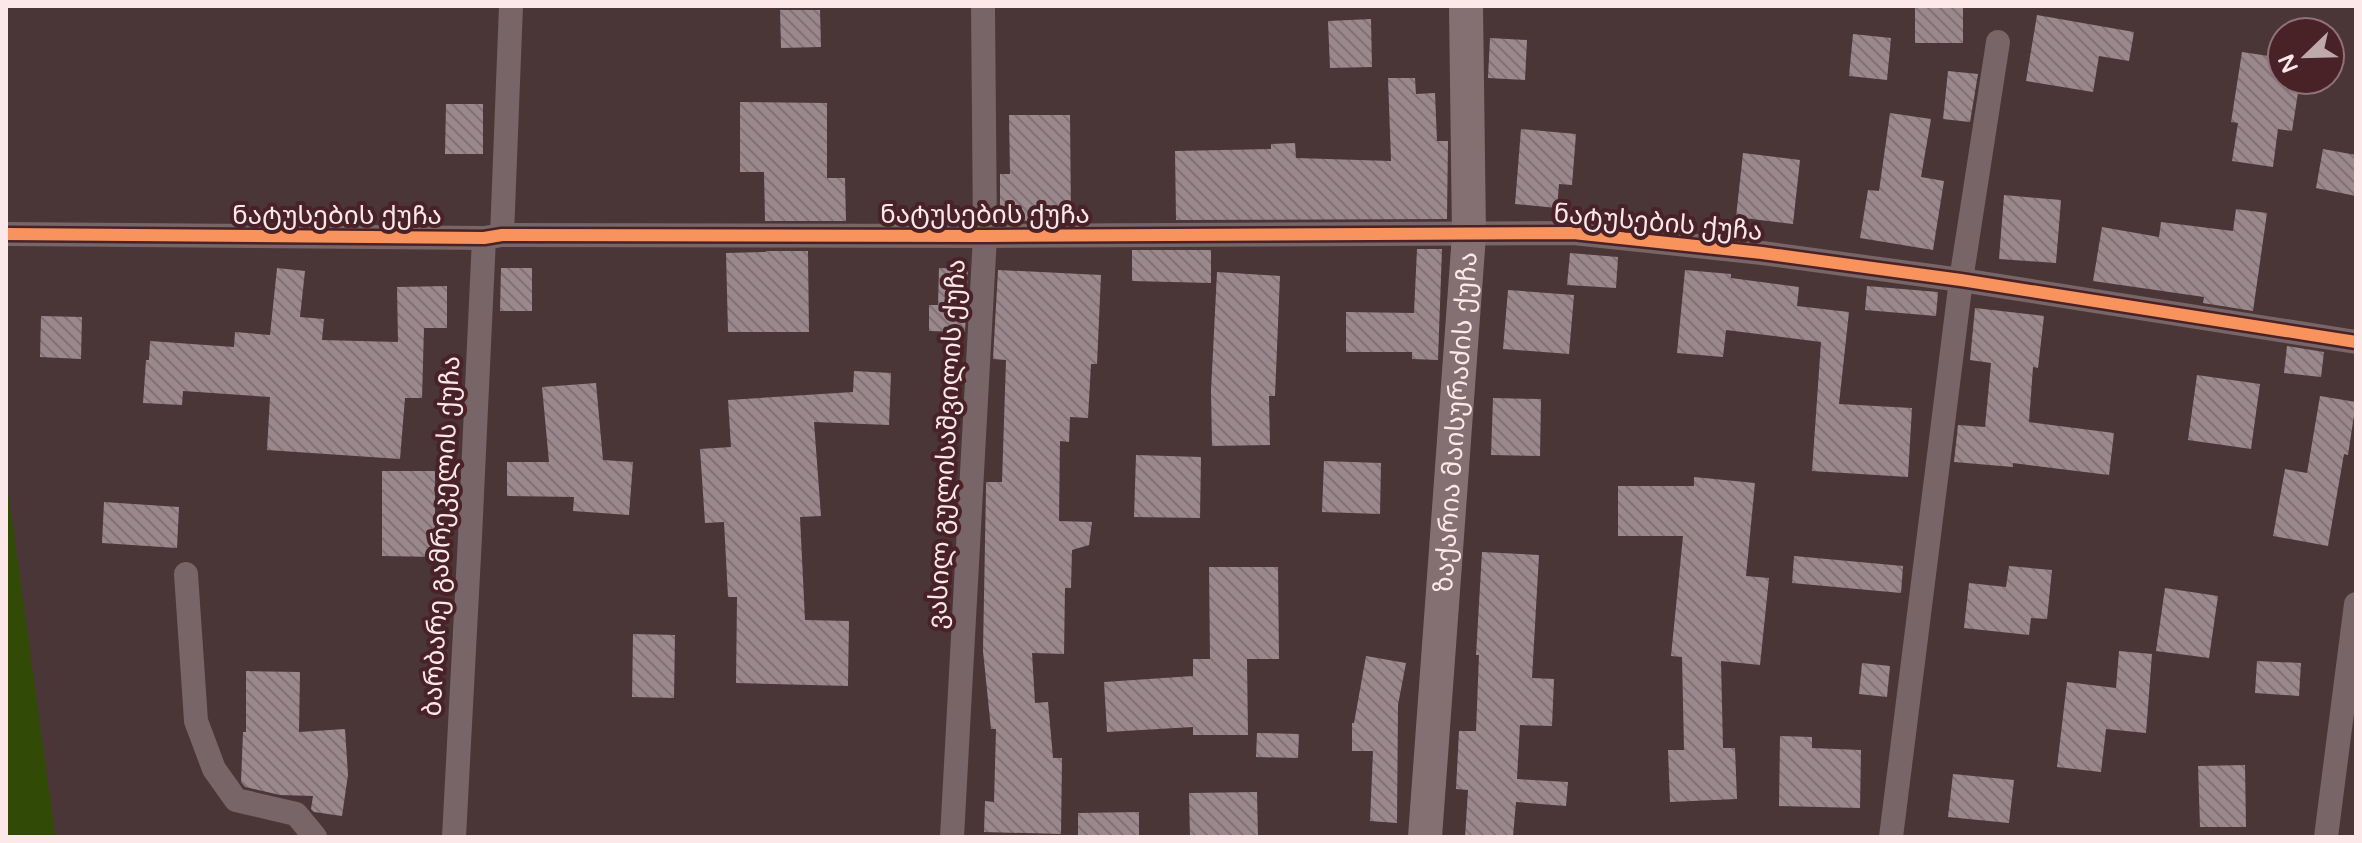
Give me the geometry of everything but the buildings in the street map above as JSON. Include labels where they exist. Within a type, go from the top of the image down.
[{"type":"street","name":"ბარბარე გამრეკელის ქუჩა","points":[[454,837],[471,521],[511,6]]},
{"type":"street","name":"ვასილ გულისაშვილის ქუჩა","points":[[952,837],[985,236],[983,6]]},
{"type":"street","name":"ზაქარია მაისურაძის ქუჩა","points":[[1425,837],[1469,235],[1466,6]]},
{"type":"street","points":[[1891,837],[1961,280],[1998,42]]},
{"type":"street","name":"ნატუსების ქუჩა","points":[[6,234],[985,236],[1573,233],[1762,253],[1961,280],[2356,342]]},
{"type":"street","points":[[186,574],[196,721],[214,769],[236,800],[296,814],[315,837]]},
{"type":"street","points":[[2326,837],[2356,604]]},
{"type":"green space","points":[[6,478],[55,837],[6,837]]},
{"type":"cycle path","points":[[6,234],[484,238],[502,235],[1573,233],[1762,253],[1961,280],[2356,342]]}]
